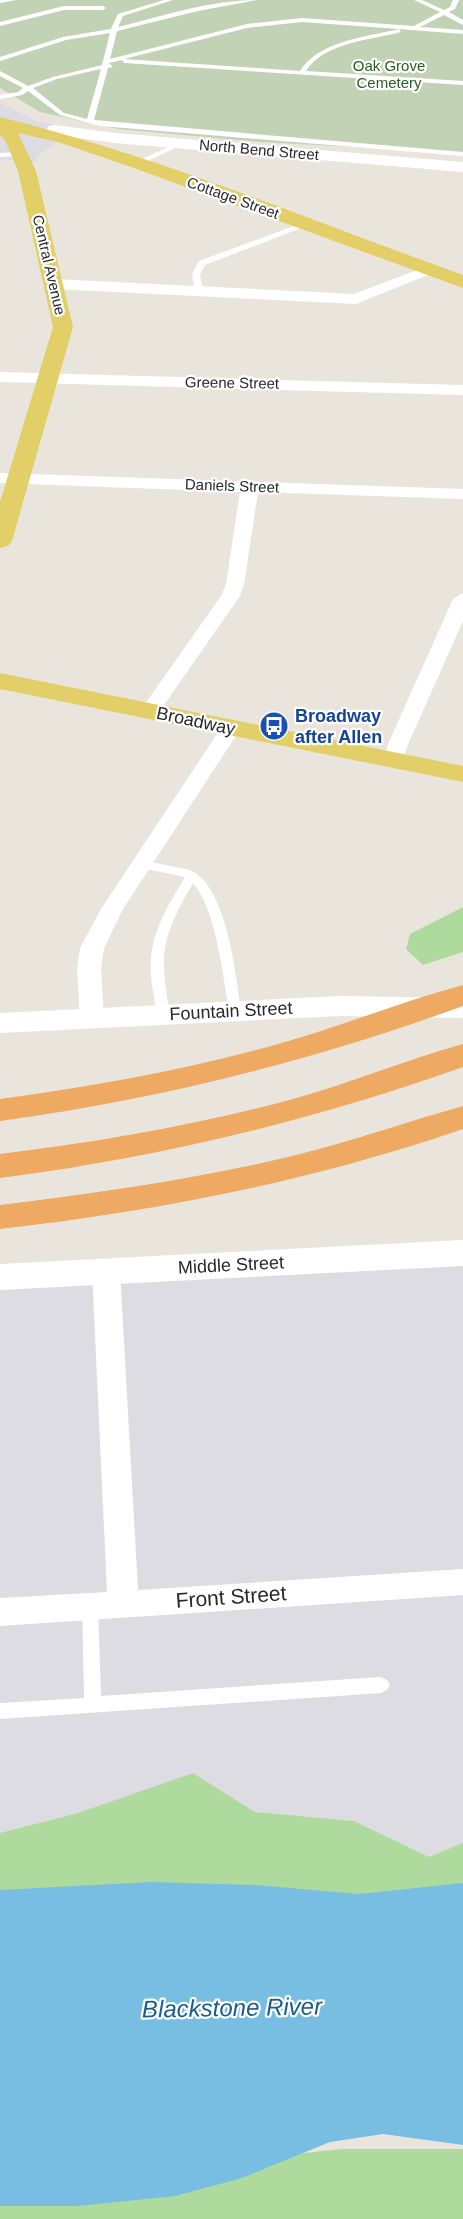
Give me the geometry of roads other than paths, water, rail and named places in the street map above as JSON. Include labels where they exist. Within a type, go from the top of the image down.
[{"type":"highway","points":[[0,1110],[105,1095],[218,1072],[333,1040],[463,995]]},
{"type":"highway","points":[[0,1166],[150,1143],[254,1120],[372,1087],[463,1055]]},
{"type":"highway","points":[[0,1216],[124,1201],[235,1181],[352,1153],[463,1117]]},
{"type":"main road","points":[[0,108],[58,134],[23,162]]},
{"type":"main road","name":"Cottage Street","points":[[0,123],[39,134],[58,134],[463,282]]},
{"type":"main road","name":"Central Avenue","points":[[0,123],[13,138],[23,162],[63,327],[49,378],[9,479],[0,541]]},
{"type":"main road","name":"Broadway","points":[[0,681],[463,774]]},
{"type":"street","name":"North Bend Street","points":[[58,134],[463,167]]},
{"type":"street","points":[[54,284],[356,299],[428,270]]},
{"type":"street","name":"Greene Street","points":[[0,377],[463,390]]},
{"type":"street","name":"Daniels Street","points":[[9,479],[463,494]]},
{"type":"street","points":[[150,711],[230,596],[235,584],[250,487]]},
{"type":"street","points":[[394,760],[402,735],[463,599]]},
{"type":"street","points":[[92,1019],[89,969],[92,948],[112,909],[231,728]]},
{"type":"street","name":"Fountain Street","points":[[0,1023],[284,1008],[395,1006],[463,1008]]},
{"type":"street","name":"Middle Street","points":[[0,1277],[463,1253]]},
{"type":"street","points":[[106,1271],[123,1604]]},
{"type":"street","name":"Front Street","points":[[0,1612],[463,1582]]},
{"type":"lane","points":[[0,1],[13,0]]},
{"type":"lane","points":[[120,15],[170,0]]},
{"type":"lane","points":[[0,59],[65,38],[114,30],[198,9],[254,0]]},
{"type":"lane","points":[[417,0],[446,12],[463,23]]},
{"type":"lane","points":[[302,73],[311,61],[336,47],[410,28],[453,8],[456,0]]},
{"type":"lane","points":[[0,24],[64,8],[102,2],[120,15]]},
{"type":"lane","points":[[90,122],[120,15]]},
{"type":"lane","points":[[0,97],[20,94],[28,88],[108,62],[247,26],[319,20],[463,32]]},
{"type":"lane","points":[[108,62],[463,83]]},
{"type":"lane","points":[[0,74],[28,88],[51,108],[73,118],[90,122],[463,154]]},
{"type":"lane","points":[[137,163],[179,144]]},
{"type":"lane","points":[[0,155],[23,162]]},
{"type":"lane","points":[[200,292],[196,274],[202,263],[305,225]]},
{"type":"lane","points":[[141,864],[192,875],[204,892],[222,936],[235,1011]]},
{"type":"lane","points":[[164,1015],[156,965],[158,945],[163,927],[192,875]]},
{"type":"lane","points":[[90,1606],[93,1704]]},
{"type":"lane","points":[[0,1711],[381,1685]]},
{"type":"water","name":"Blackstone River","points":[[150,1882],[255,1885],[359,1894],[463,1883],[463,2145],[383,2134],[330,2142],[242,2178],[175,2196],[78,2206],[0,2206],[0,1890]]},
{"type":"place","name":"Broadway after Allen","points":[[274,726]]},
{"type":"park label","name":"Oak Grove Cemetery","points":[[389,74]]}]
